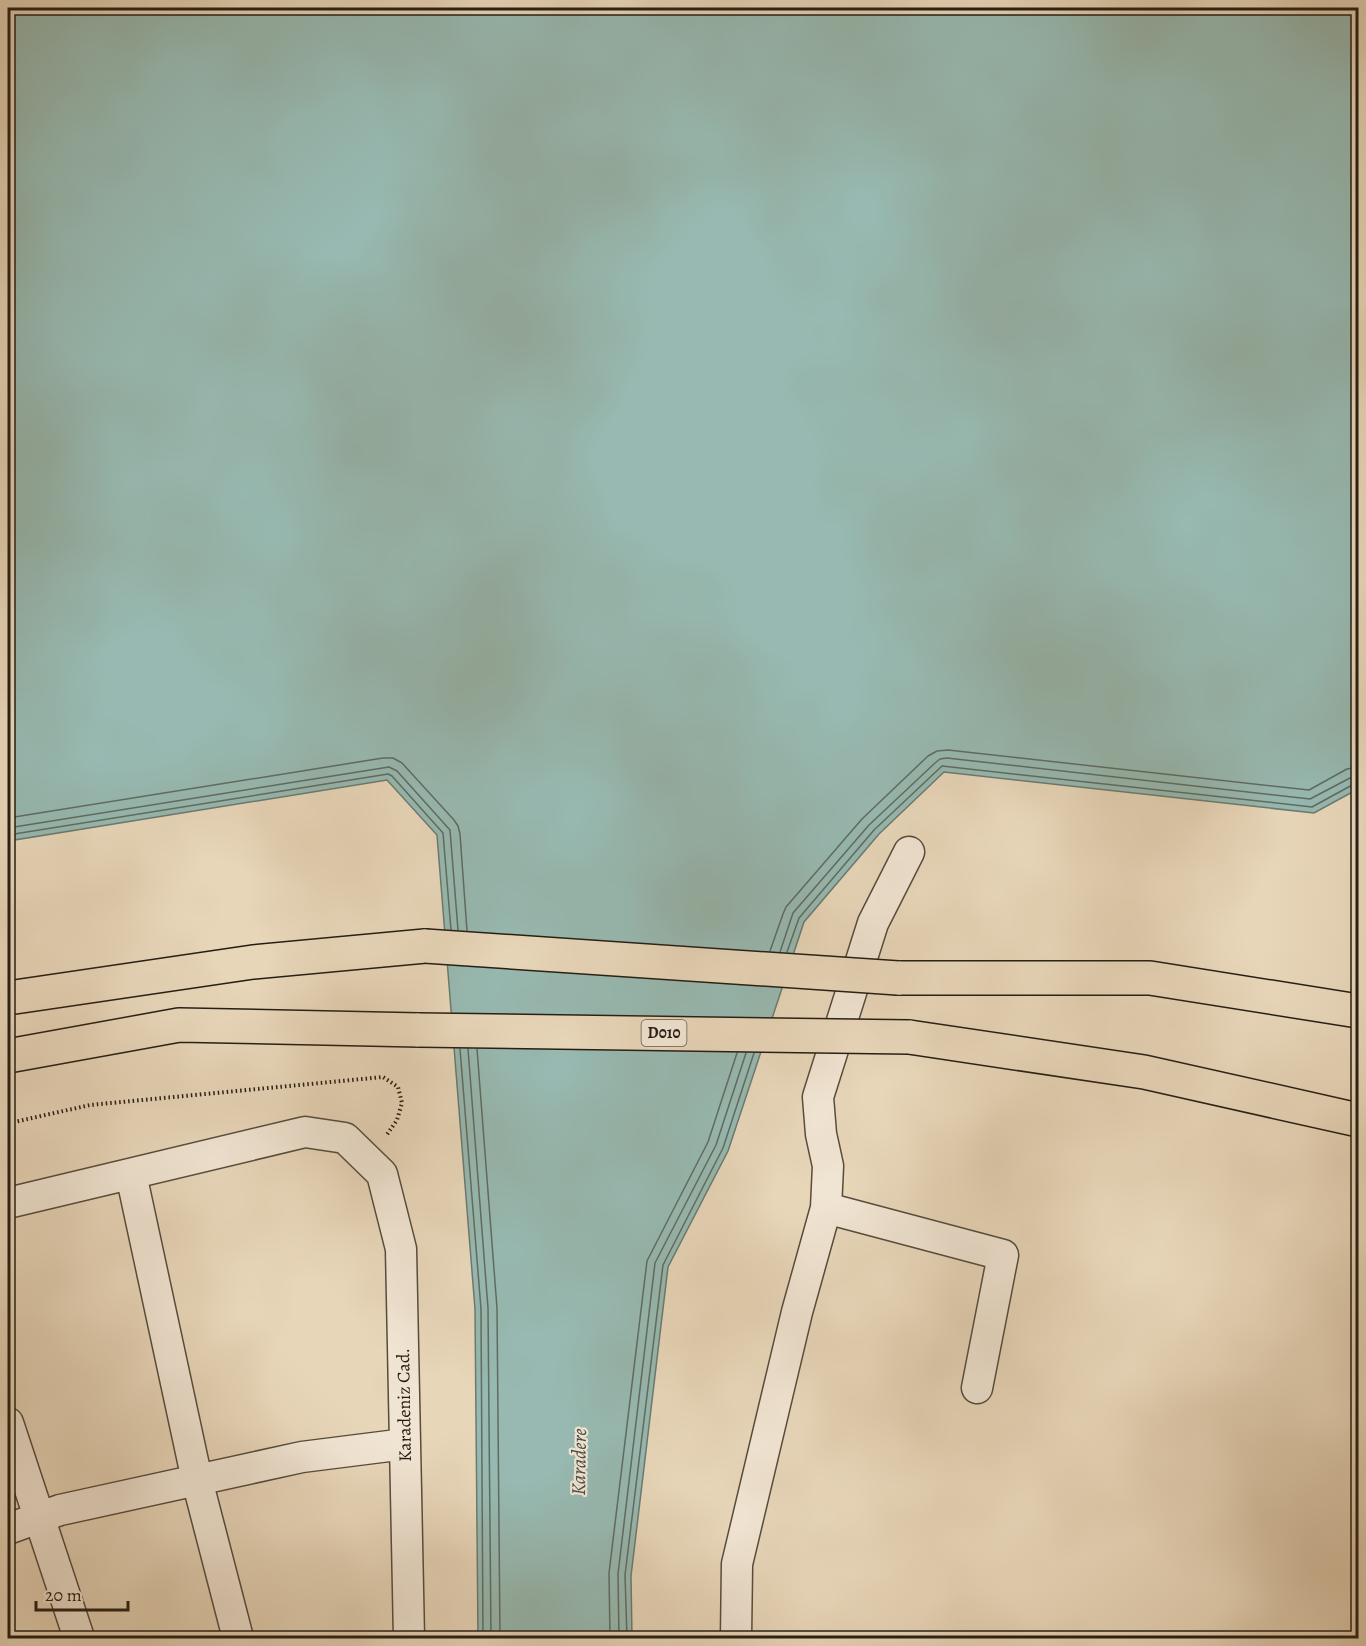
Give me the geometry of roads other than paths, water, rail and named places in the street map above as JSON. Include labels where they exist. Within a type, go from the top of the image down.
[{"type":"highway","points":[[8,998],[253,962],[425,946],[898,978],[1150,978],[1359,1011]]},
{"type":"highway","name":"D010","points":[[8,1056],[179,1025],[909,1037],[1144,1072],[1359,1120]]},
{"type":"street","points":[[736,1638],[737,1564],[797,1312],[826,1208],[828,1166],[821,1134],[818,1097],[873,923],[909,852]]},
{"type":"street","name":"Karadeniz Cad.","points":[[131,1174],[305,1132],[345,1138],[376,1167],[401,1249],[409,1638]]},
{"type":"street","points":[[8,1203],[131,1174],[197,1480],[238,1638]]},
{"type":"street","points":[[826,1208],[1003,1255],[977,1388]]},
{"type":"street","points":[[8,1423],[79,1638]]},
{"type":"street","points":[[8,1529],[60,1510],[302,1457],[405,1444]]},
{"type":"water","name":"Karadere","points":[[8,8],[1358,8],[1358,789],[1314,813],[944,772],[879,834],[804,922],[728,1151],[668,1267],[631,1576],[632,1638],[478,1638],[475,1309],[437,835],[387,780],[8,841]]}]
